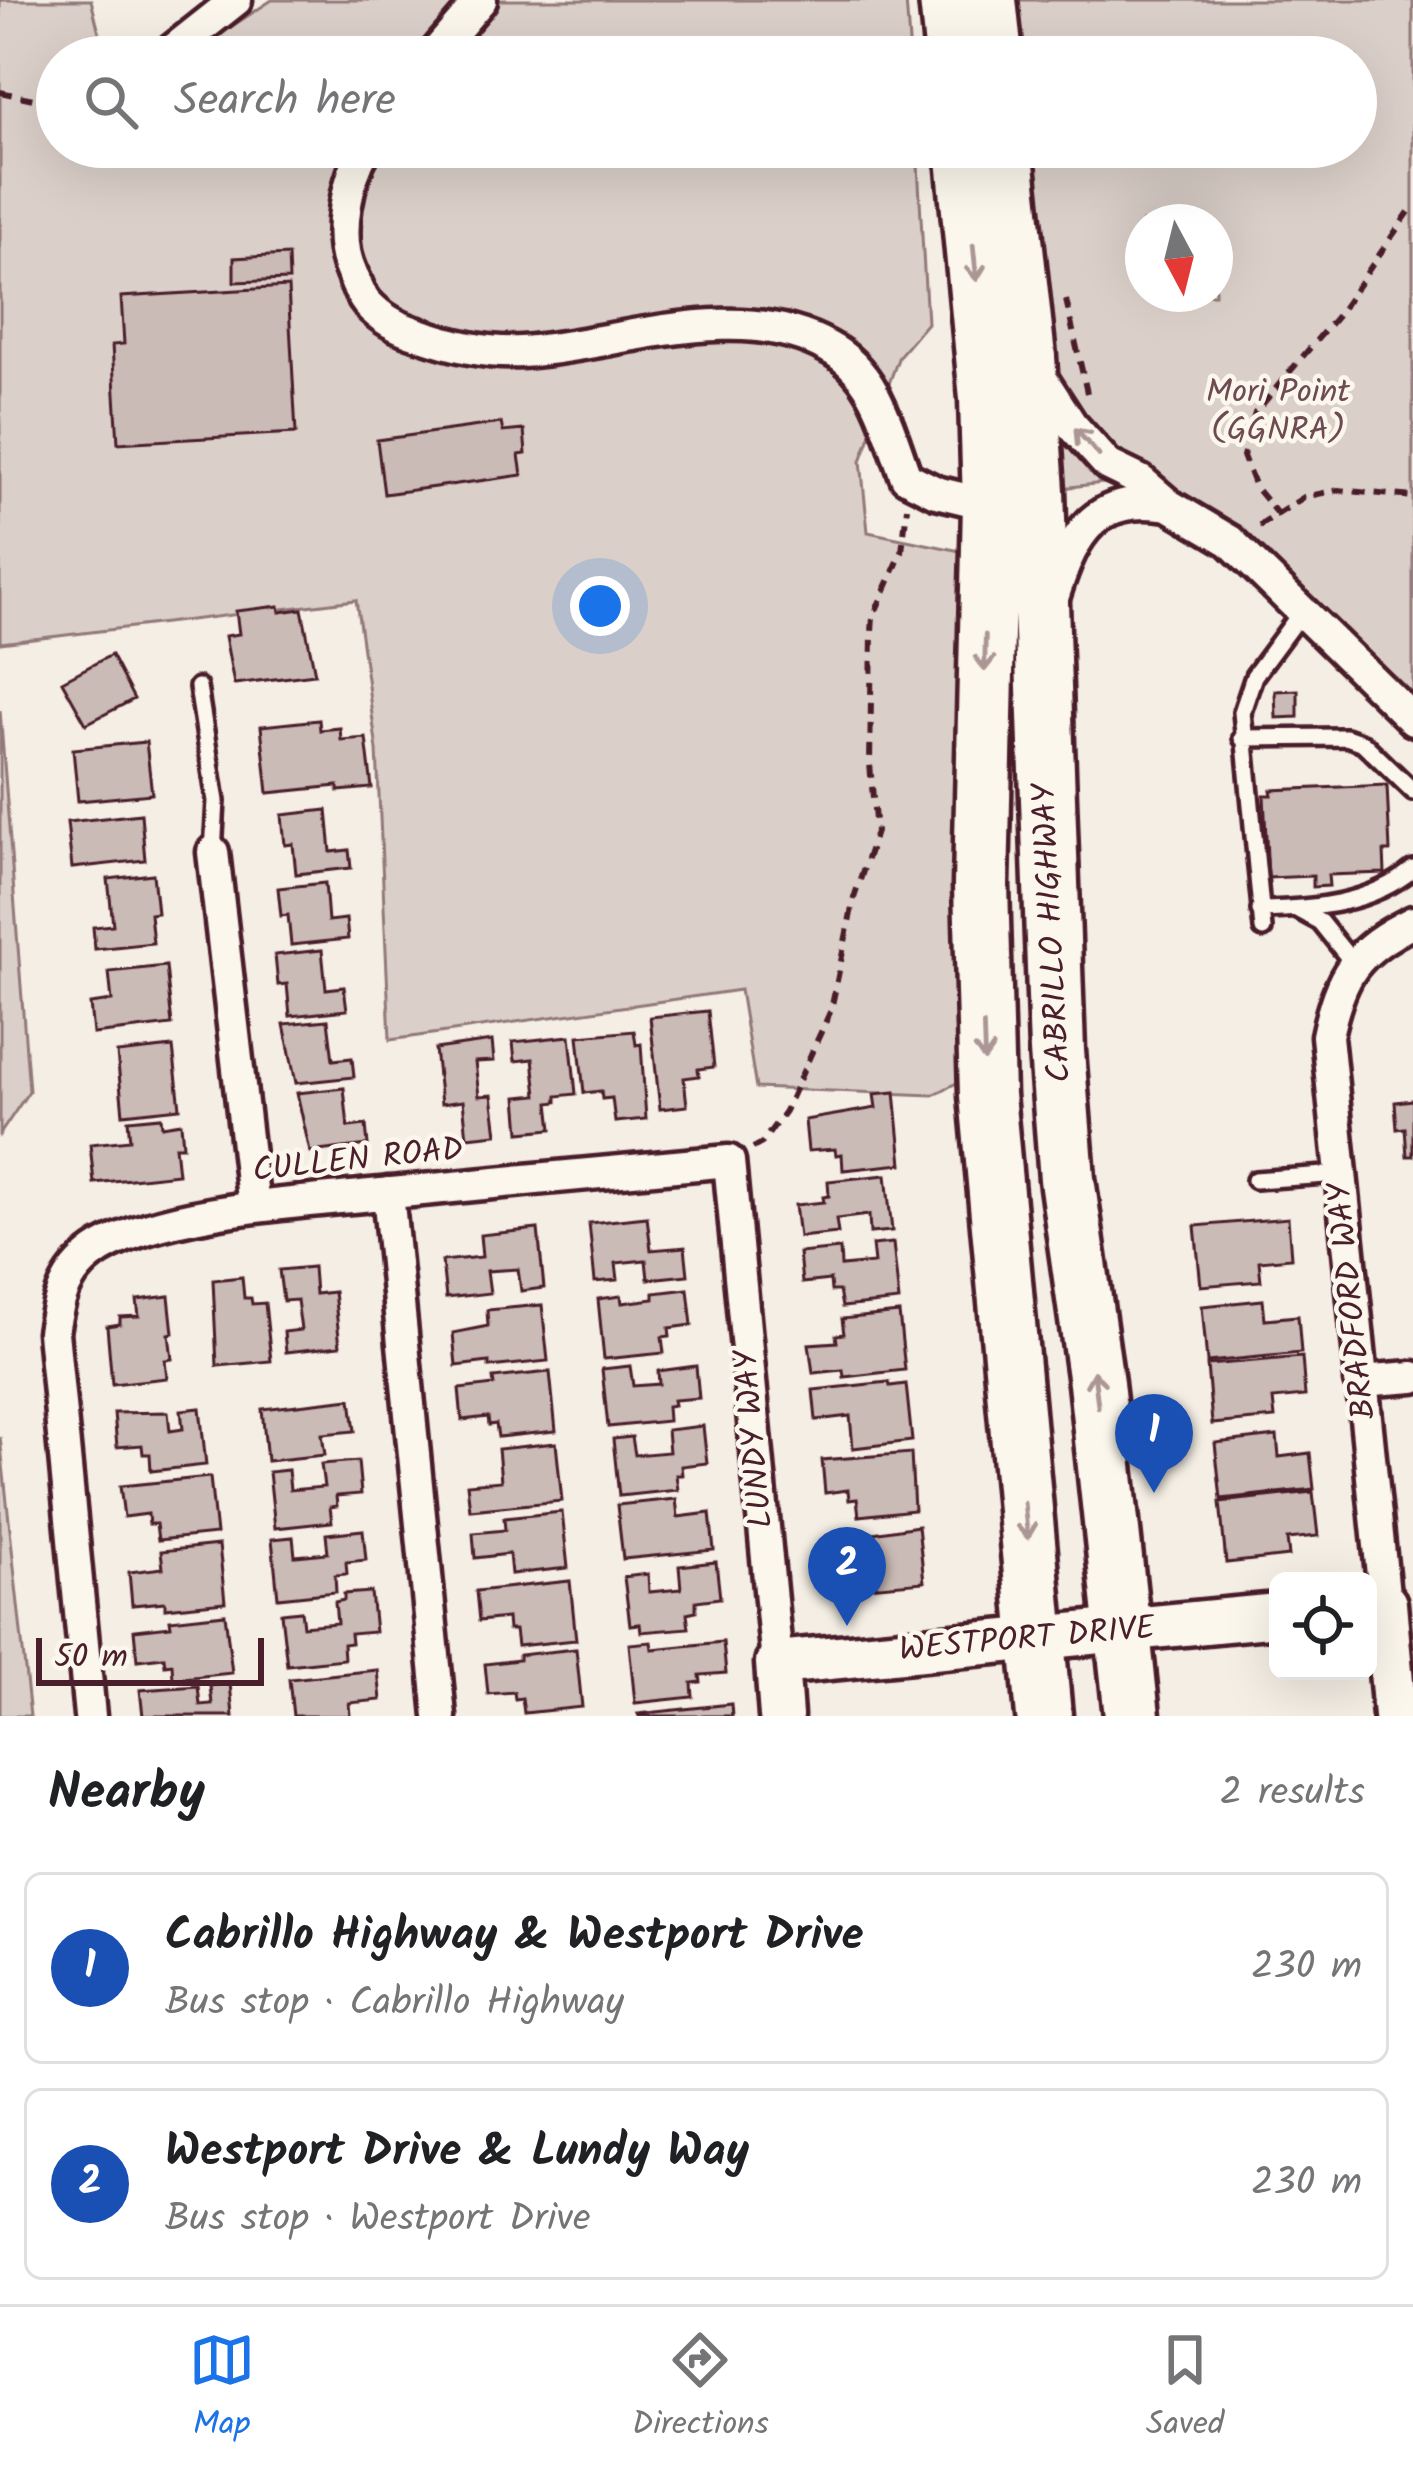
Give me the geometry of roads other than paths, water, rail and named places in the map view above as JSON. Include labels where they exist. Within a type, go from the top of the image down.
[{"type":"highway","points":[[947,0],[951,36]]},
{"type":"highway","points":[[989,0],[993,36]]},
{"type":"highway","name":"CABRILLO HIGHWAY","points":[[964,168],[987,398],[990,506],[983,776],[987,1095],[1044,1716]]},
{"type":"highway","name":"CABRILLO HIGHWAY","points":[[1007,168],[1028,357],[1043,628],[1048,900],[1067,1179],[1096,1383],[1132,1716]]},
{"type":"street","points":[[191,36],[236,0]]},
{"type":"street","points":[[450,36],[481,0]]},
{"type":"street","points":[[356,168],[343,227],[347,263],[366,302],[396,327],[460,348],[518,352],[697,326],[773,329],[829,347],[872,385],[906,477],[936,492],[990,506]]},
{"type":"street","points":[[1028,357],[1090,447],[1108,465],[1141,481],[1169,505],[1230,542],[1413,719]]},
{"type":"street","points":[[1043,628],[1064,560],[1092,519],[1136,500],[1169,505]]},
{"type":"street","points":[[213,852],[254,1207]]},
{"type":"street","points":[[1353,963],[1384,937],[1413,922]]},
{"type":"street","name":"BRADFORD WAY","points":[[1353,963],[1336,994],[1327,1036],[1374,1572]]},
{"type":"street","name":"CULLEN ROAD","points":[[90,1716],[53,1332],[59,1292],[101,1248],[165,1225],[254,1207],[729,1161]]},
{"type":"street","name":"LUNDY WAY","points":[[729,1161],[782,1716]]},
{"type":"street","points":[[388,1193],[440,1716]]},
{"type":"street","points":[[1360,1381],[1413,1377]]},
{"type":"street","name":"BRADFORD WAY","points":[[1377,1605],[1395,1716]]},
{"type":"street","name":"WESTPORT DRIVE","points":[[777,1664],[1269,1617]]},
{"type":"lane","points":[[1263,928],[1242,712],[1268,651],[1302,611]]},
{"type":"lane","points":[[198,687],[216,802],[213,852]]},
{"type":"lane","points":[[1242,738],[1346,737],[1363,743],[1413,791]]},
{"type":"lane","points":[[1260,910],[1298,910],[1359,898],[1390,888],[1413,869]]},
{"type":"lane","points":[[1298,910],[1320,922],[1353,963]]},
{"type":"lane","points":[[1255,1180],[1340,1174]]},
{"type":"place","name":"Cabrillo Highway & Westport Drive","points":[[1154,1493]]},
{"type":"place","name":"Westport Drive & Lundy Way","points":[[847,1626]]},
{"type":"park label","name":"Mori Point (GGNRA)","points":[[1278,412]]}]
